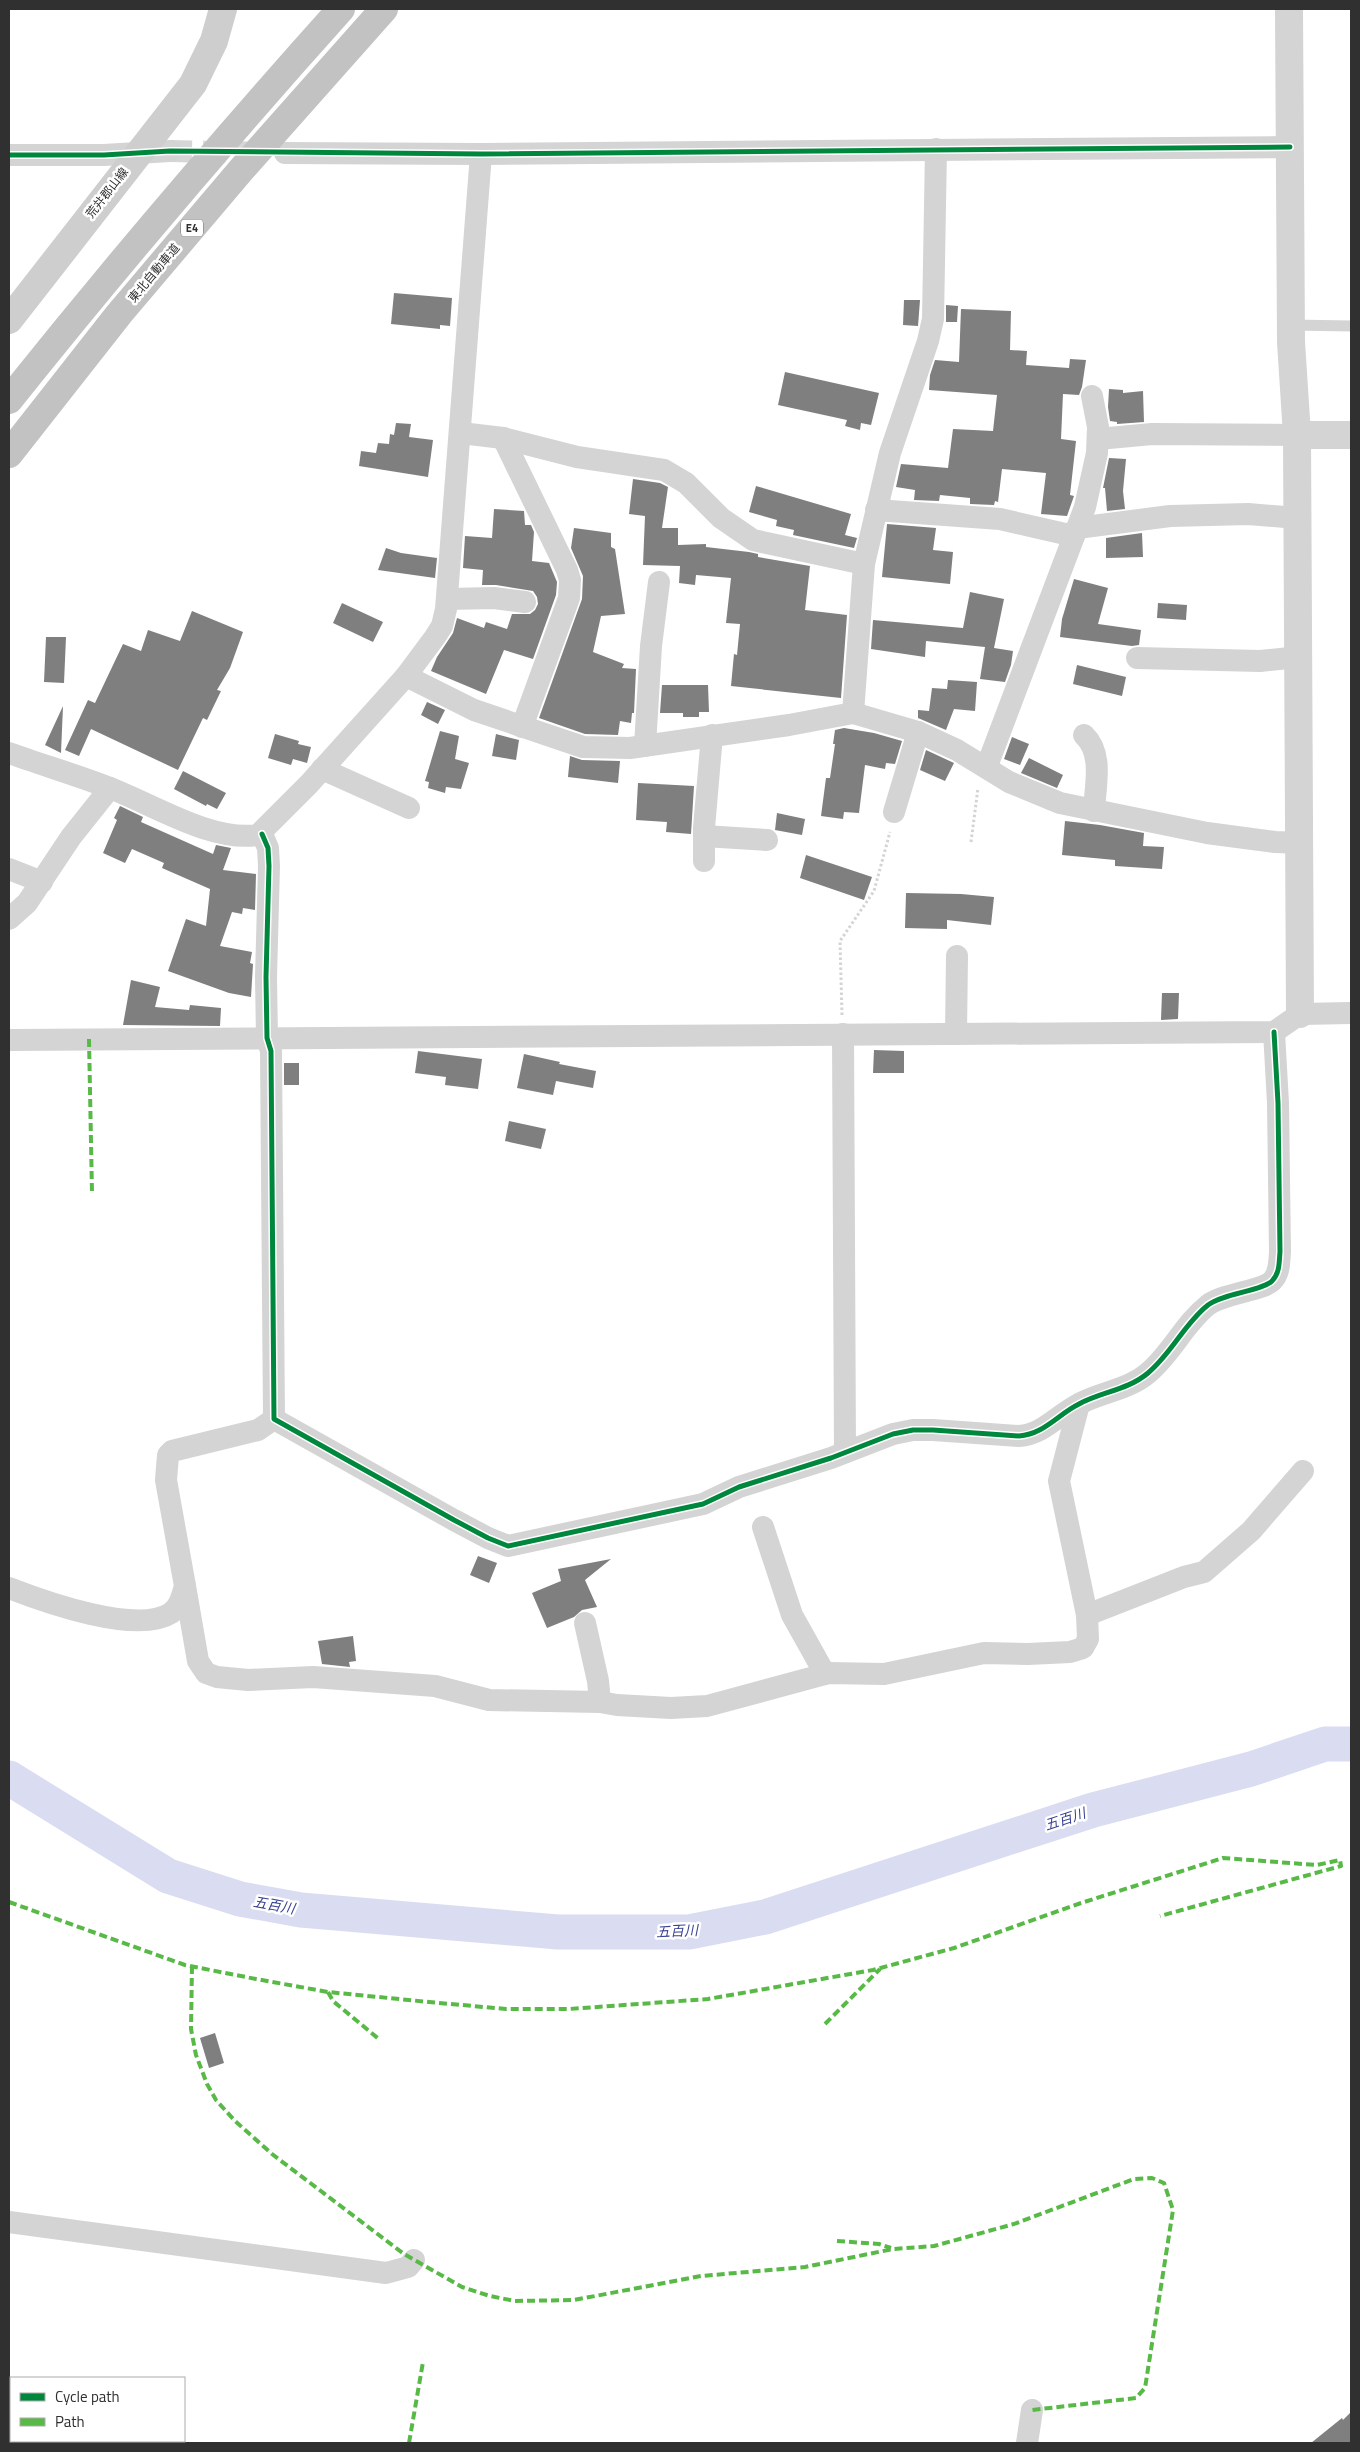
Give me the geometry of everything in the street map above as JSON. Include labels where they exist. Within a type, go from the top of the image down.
[{"type":"highway","name":"E4","points":[[9,400],[92,296],[193,176],[341,9]]},
{"type":"highway","name":"東北自動車道","points":[[9,454],[119,314],[248,163],[384,9]]},
{"type":"main road","name":"荒井郡山線","points":[[9,320],[193,84],[214,41],[224,9]]},
{"type":"street","points":[[1289,9],[1291,325],[1297,435],[1301,843],[1300,1014]]},
{"type":"street","points":[[285,153],[482,154],[1290,147]]},
{"type":"street","points":[[853,714],[864,564],[890,453],[928,341],[933,319],[936,149]]},
{"type":"street","points":[[9,156],[170,151]]},
{"type":"street","points":[[9,753],[110,788],[207,830],[236,836],[262,834],[406,676],[442,626],[448,599],[482,154]]},
{"type":"street","points":[[984,765],[1076,532],[1094,476],[1098,427],[1092,396]]},
{"type":"street","points":[[461,433],[503,438],[577,457],[664,470],[686,483],[721,518],[753,540],[864,564]]},
{"type":"street","points":[[1098,439],[1152,434],[1351,435]]},
{"type":"street","points":[[503,438],[567,570],[570,580],[569,598],[560,626],[522,727]]},
{"type":"street","points":[[876,510],[956,517],[976,516],[1076,532],[1170,516],[1248,514],[1297,518]]},
{"type":"street","points":[[645,746],[651,646],[660,582]]},
{"type":"street","points":[[448,599],[494,598],[525,602]]},
{"type":"street","points":[[1137,658],[1260,661],[1299,657]]},
{"type":"street","points":[[406,676],[474,710],[583,747],[613,749],[645,746],[853,714],[918,732],[984,765],[1009,782],[1040,796],[1094,811],[1207,833],[1275,842],[1301,843]]},
{"type":"street","points":[[894,812],[918,732]]},
{"type":"street","points":[[704,861],[704,836],[712,735]]},
{"type":"street","points":[[1084,736],[1092,743],[1097,760],[1094,811]]},
{"type":"street","points":[[322,769],[409,808]]},
{"type":"street","points":[[9,919],[27,902],[71,837],[110,788]]},
{"type":"street","points":[[262,834],[268,848],[269,866],[267,1038],[271,1051],[274,1419]]},
{"type":"street","points":[[704,836],[767,840]]},
{"type":"street","points":[[9,870],[42,882]]},
{"type":"street","points":[[956,1034],[957,956]]},
{"type":"street","points":[[9,1040],[1274,1032],[1300,1014],[1351,1012]]},
{"type":"street","points":[[274,1419],[488,1538],[508,1546],[703,1504],[739,1487],[846,1452],[893,1434],[913,1430],[1019,1436],[1036,1434],[1079,1404],[1122,1389],[1148,1373],[1165,1356],[1194,1317],[1210,1303],[1237,1292],[1270,1283],[1275,1277],[1279,1268],[1280,1252],[1278,1103],[1274,1032]]},
{"type":"street","points":[[843,1034],[846,1452]]},
{"type":"street","points":[[274,1419],[258,1430],[172,1451],[168,1455],[166,1480],[198,1661],[206,1674],[216,1677],[248,1680],[313,1677],[435,1686],[489,1700],[600,1702],[617,1705],[671,1708],[707,1706],[825,1674],[884,1674],[984,1653],[1028,1654],[1070,1652],[1083,1648],[1088,1639],[1087,1615],[1059,1481],[1079,1404]]},
{"type":"street","points":[[1087,1615],[1184,1577],[1204,1572],[1251,1531],[1304,1471]]},
{"type":"street","points":[[763,1527],[792,1615],[825,1674]]},
{"type":"street","points":[[9,1588],[69,1608],[115,1618],[142,1621],[156,1619],[171,1612],[181,1600],[185,1586]]},
{"type":"street","points":[[585,1623],[598,1681],[600,1702]]},
{"type":"street","points":[[9,2222],[386,2273],[403,2269],[414,2260]]},
{"type":"street","points":[[1027,2443],[1032,2410]]},
{"type":"lane","points":[[1291,325],[1351,326]]},
{"type":"path","points":[[971,842],[984,765]]},
{"type":"path","points":[[843,1034],[840,941],[874,891],[894,812]]},
{"type":"building","points":[[394,293],[452,298],[450,326],[440,325],[440,329],[391,324]]},
{"type":"building","points":[[904,300],[920,300],[918,326],[903,325]]},
{"type":"building","points":[[946,305],[958,306],[957,322],[946,322]]},
{"type":"building","points":[[961,309],[1011,311],[1010,350],[1027,351],[1026,365],[1069,368],[1070,359],[1086,360],[1079,395],[1063,394],[1061,439],[1076,441],[1070,495],[1074,496],[1067,516],[1041,514],[1046,473],[1002,469],[998,502],[995,501],[994,505],[970,504],[970,498],[940,495],[939,501],[914,500],[915,490],[896,487],[901,464],[948,468],[953,429],[993,431],[997,395],[929,390],[930,375],[935,360],[959,362]]},
{"type":"building","points":[[785,372],[879,393],[871,425],[861,423],[860,430],[845,426],[847,420],[778,405]]},
{"type":"building","points":[[1109,389],[1123,390],[1123,393],[1143,391],[1144,422],[1117,424],[1117,422],[1110,421],[1108,407]]},
{"type":"building","points":[[396,423],[411,424],[409,437],[433,440],[428,477],[359,466],[361,451],[376,453],[378,443],[389,444],[390,434],[394,435]]},
{"type":"building","points":[[1109,458],[1126,459],[1123,491],[1125,509],[1107,511],[1105,488],[1103,488]]},
{"type":"building","points":[[633,479],[660,483],[668,487],[662,528],[678,528],[678,545],[706,544],[706,547],[749,552],[758,554],[758,557],[810,566],[805,610],[847,615],[841,698],[731,686],[734,654],[737,655],[740,624],[726,623],[731,578],[696,575],[695,585],[679,583],[680,566],[643,565],[645,516],[629,514]]},
{"type":"building","points":[[756,486],[851,514],[845,535],[857,538],[854,548],[793,535],[794,530],[776,526],[777,520],[749,512]]},
{"type":"building","points":[[494,509],[524,511],[525,525],[531,525],[534,532],[532,561],[549,563],[557,582],[556,595],[533,659],[504,650],[486,694],[431,671],[437,657],[453,633],[457,618],[484,628],[486,622],[507,629],[512,614],[530,614],[538,604],[537,597],[533,591],[496,585],[482,585],[483,570],[463,568],[465,536],[492,538]]},
{"type":"building","points":[[887,524],[936,528],[933,550],[953,552],[950,584],[882,577]]},
{"type":"building","points":[[574,528],[611,533],[611,547],[615,549],[625,614],[601,616],[593,652],[624,664],[622,668],[636,669],[634,713],[632,713],[631,723],[620,721],[618,735],[585,734],[539,718],[582,599],[583,576],[571,548]]},
{"type":"building","points":[[1142,533],[1143,557],[1106,558],[1106,538]]},
{"type":"building","points":[[386,548],[401,553],[437,558],[435,578],[378,570]]},
{"type":"building","points":[[1074,579],[1108,588],[1098,624],[1141,630],[1139,645],[1132,646],[1060,637],[1062,619]]},
{"type":"building","points":[[970,592],[1004,599],[994,648],[1013,651],[1011,665],[1005,682],[980,679],[985,647],[926,641],[925,657],[871,649],[873,620],[963,628]]},
{"type":"building","points":[[342,603],[383,622],[373,642],[333,623]]},
{"type":"building","points":[[1158,603],[1187,605],[1186,620],[1157,618]]},
{"type":"building","points":[[192,611],[243,632],[230,668],[217,690],[221,691],[207,720],[203,718],[178,770],[91,729],[79,756],[65,750],[88,700],[95,703],[123,644],[141,651],[148,630],[180,641]]},
{"type":"building","points":[[46,637],[66,637],[64,683],[44,682]]},
{"type":"building","points":[[1077,665],[1126,677],[1122,696],[1073,684]]},
{"type":"building","points":[[948,680],[977,682],[975,711],[954,709],[946,730],[918,718],[918,710],[929,711],[932,688],[947,689]]},
{"type":"building","points":[[662,685],[708,685],[709,712],[699,712],[699,717],[683,717],[683,713],[660,713]]},
{"type":"building","points":[[427,702],[445,710],[438,724],[421,715]]},
{"type":"building","points":[[63,706],[61,753],[45,745]]},
{"type":"building","points":[[844,728],[874,733],[902,741],[895,764],[886,763],[885,769],[865,765],[859,813],[844,812],[843,819],[821,816],[826,778],[830,778],[835,730]]},
{"type":"building","points":[[440,731],[459,736],[455,759],[469,763],[461,789],[446,787],[445,793],[428,788],[429,782],[425,781]]},
{"type":"building","points":[[275,734],[299,741],[298,744],[311,747],[307,763],[293,759],[291,765],[268,758]]},
{"type":"building","points":[[496,734],[519,740],[516,760],[492,756]]},
{"type":"building","points":[[1012,737],[1029,744],[1020,765],[1004,759]]},
{"type":"building","points":[[926,750],[954,763],[945,781],[920,770]]},
{"type":"building","points":[[570,756],[582,760],[620,761],[618,783],[568,777]]},
{"type":"building","points":[[1029,758],[1063,775],[1057,788],[1021,773]]},
{"type":"building","points":[[183,771],[226,793],[217,809],[207,804],[206,806],[174,789]]},
{"type":"building","points":[[638,783],[694,786],[691,834],[666,832],[667,822],[636,820]]},
{"type":"building","points":[[120,806],[143,817],[141,822],[213,854],[216,845],[231,848],[223,870],[256,874],[255,910],[243,908],[242,914],[232,912],[220,946],[252,952],[250,963],[253,964],[251,997],[229,993],[168,971],[186,919],[206,926],[210,889],[162,868],[164,863],[132,849],[125,863],[103,853],[117,820],[114,818]]},
{"type":"building","points":[[777,813],[805,819],[802,835],[775,830]]},
{"type":"building","points":[[1065,821],[1144,833],[1143,846],[1164,847],[1162,869],[1115,866],[1115,860],[1062,855]]},
{"type":"building","points":[[806,855],[872,877],[864,900],[800,878]]},
{"type":"building","points":[[906,893],[994,897],[991,925],[947,920],[947,929],[905,928]]},
{"type":"building","points":[[131,980],[160,987],[155,1007],[189,1010],[190,1005],[221,1008],[220,1026],[123,1025]]},
{"type":"building","points":[[1162,993],[1179,993],[1178,1019],[1161,1020]]},
{"type":"building","points":[[874,1050],[904,1051],[904,1073],[873,1073]]},
{"type":"building","points":[[418,1051],[482,1059],[478,1089],[445,1085],[446,1077],[415,1073]]},
{"type":"building","points":[[524,1054],[560,1062],[559,1064],[596,1071],[593,1088],[556,1081],[553,1095],[517,1088]]},
{"type":"building","points":[[284,1063],[299,1063],[299,1085],[284,1085]]},
{"type":"building","points":[[509,1121],[546,1129],[541,1149],[505,1141]]},
{"type":"building","points":[[478,1556],[497,1563],[489,1583],[470,1575]]},
{"type":"building","points":[[611,1559],[585,1580],[597,1607],[582,1610],[574,1617],[547,1628],[532,1593],[561,1581],[558,1569]]},
{"type":"building","points":[[353,1636],[356,1661],[349,1662],[350,1667],[322,1664],[318,1641]]},
{"type":"building","points":[[215,2033],[224,2063],[209,2068],[200,2038]]},
{"type":"building","points":[[1351,2412],[1351,2443],[1311,2443],[1342,2418],[1343,2420]]},
{"type":"waterway","name":"五百川","points":[[9,1778],[168,1876],[240,1899],[301,1910],[558,1932],[689,1932],[765,1917],[1093,1810],[1251,1769],[1325,1744],[1351,1744]]},
{"type":"tunnel","points":[[170,151],[269,153]]},
{"type":"marked path","points":[[89,1039],[92,1193]]},
{"type":"marked path","points":[[9,1902],[185,1965],[256,1979],[328,1992],[429,2002],[506,2009],[569,2009],[708,1999],[873,1970],[954,1948],[1081,1903],[1223,1858],[1317,1865],[1340,1860],[1341,1866],[1160,1916]]},
{"type":"marked path","points":[[192,1966],[191,2029],[196,2055],[207,2084],[216,2100],[235,2121],[272,2154],[404,2254],[462,2287],[490,2296],[515,2301],[574,2300],[701,2276],[805,2267],[893,2249],[934,2246],[1014,2224],[1134,2179],[1152,2178],[1164,2183],[1173,2210],[1145,2388],[1136,2398],[1032,2410]]},
{"type":"marked path","points":[[825,2024],[880,1969]]},
{"type":"marked path","points":[[328,1992],[333,2001],[380,2040]]},
{"type":"marked path","points":[[837,2241],[879,2244],[891,2248]]},
{"type":"marked path","points":[[409,2443],[423,2362]]},
{"type":"cycle path","points":[[9,155],[104,155],[170,151],[481,154],[1290,147]]},
{"type":"cycle path","points":[[262,834],[268,848],[269,866],[266,977],[267,1038],[271,1051],[274,1419],[454,1520],[508,1546],[703,1504],[739,1487],[831,1458],[893,1434],[913,1430],[933,1430],[1028,1435],[1043,1428],[1071,1408],[1140,1379],[1164,1357],[1192,1321],[1208,1305],[1223,1298],[1267,1284],[1272,1281],[1279,1267],[1278,1103],[1274,1032]]}]
